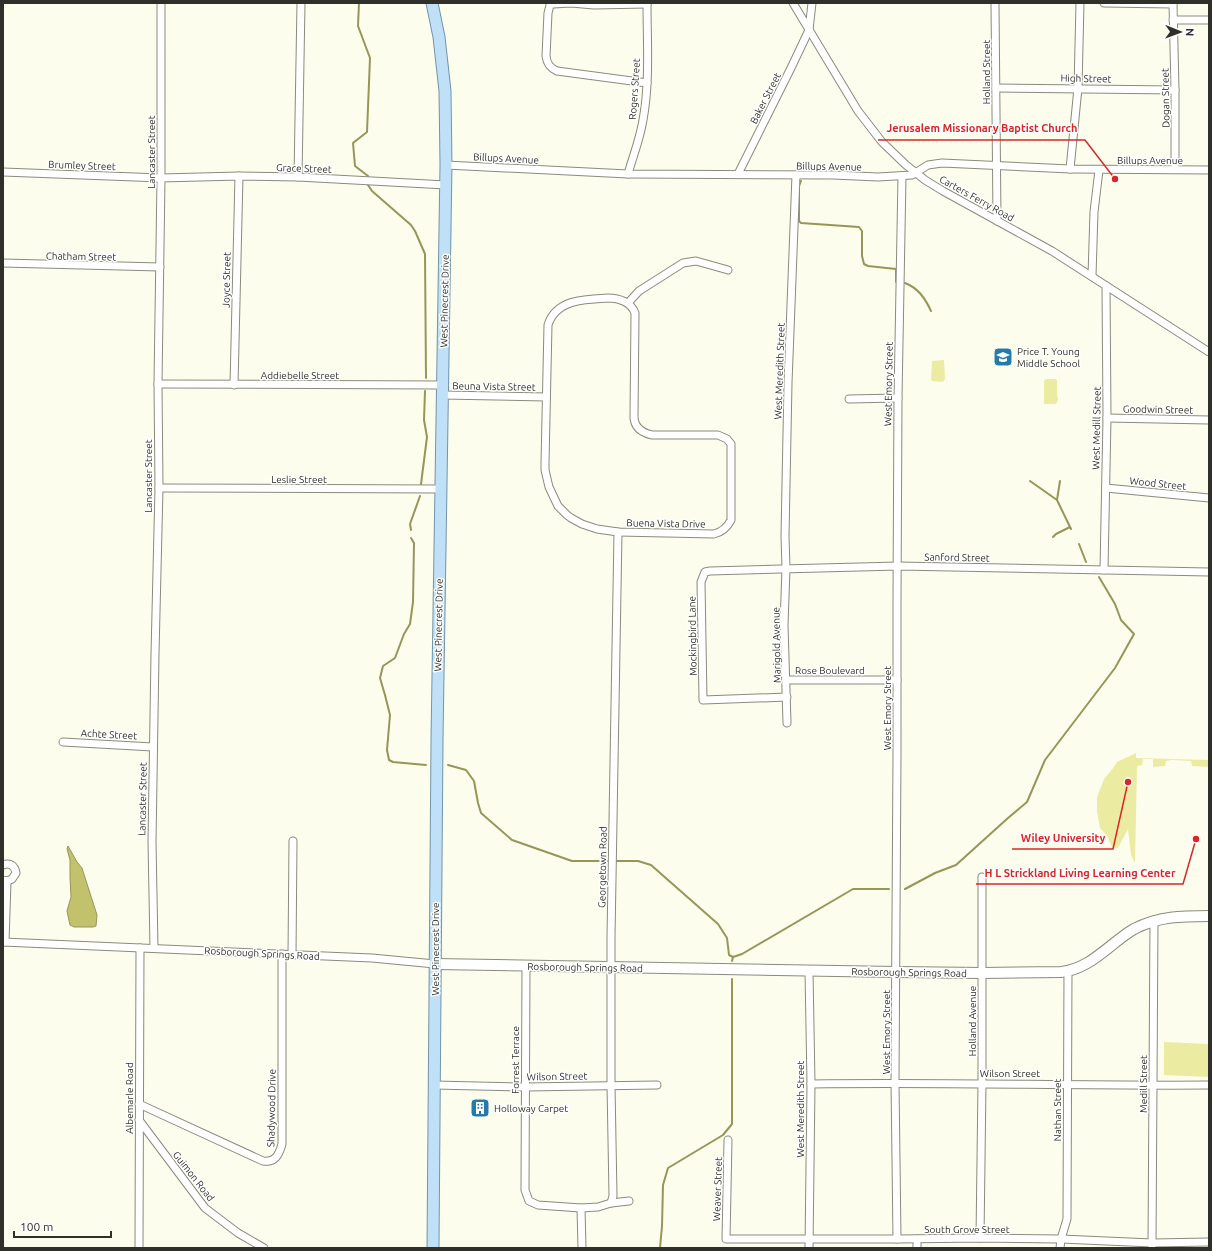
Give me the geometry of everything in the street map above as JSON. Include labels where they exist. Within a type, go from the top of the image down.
[{"type":"main road","name":"West Pinecrest Drive","points":[[432,3],[439,37],[445,91],[446,166],[440,489],[433,1248]]},
{"type":"street","name":"Lancaster Street","points":[[154,948],[152,842],[159,488],[158,384],[161,178],[161,3]]},
{"type":"street","points":[[298,177],[301,3]]},
{"type":"street","points":[[647,3],[550,5],[548,13],[546,56],[550,68],[557,71],[647,83]]},
{"type":"street","name":"Rogers Street","points":[[628,174],[641,132],[645,109],[647,83],[647,3]]},
{"type":"street","name":"Carters Ferry Road","points":[[793,3],[865,122],[886,147],[916,173],[943,191],[1052,251],[1209,352]]},
{"type":"street","points":[[809,30],[812,3]]},
{"type":"street","name":"Holland Street","points":[[995,3],[996,221]]},
{"type":"street","points":[[1070,169],[1078,88],[1080,3]]},
{"type":"street","points":[[1104,3],[1173,4]]},
{"type":"street","name":"Dogan Street","points":[[1173,4],[1175,170]]},
{"type":"street","points":[[1173,20],[1209,20]]},
{"type":"street","name":"Baker Street","points":[[738,174],[809,30]]},
{"type":"street","name":"High Street","points":[[996,88],[1175,90]]},
{"type":"street","name":"Billups Avenue","points":[[446,166],[628,174],[902,176],[916,173],[928,165],[935,163],[1099,170],[1209,170]]},
{"type":"street","points":[[1092,276],[1094,212],[1099,170]]},
{"type":"street","name":"Brumley Street","points":[[3,172],[161,178]]},
{"type":"street","name":"West Meredith Street","points":[[786,568],[785,536],[788,391],[796,175]]},
{"type":"street","name":"Grace Street","points":[[161,178],[239,176],[298,177],[446,185]]},
{"type":"street","name":"Joyce Street","points":[[234,385],[239,176]]},
{"type":"street","name":"West Emory Street","points":[[896,1239],[895,1082],[898,398],[902,176]]},
{"type":"street","points":[[628,303],[639,291],[683,264],[696,262],[728,270]]},
{"type":"street","name":"Chatham Street","points":[[3,263],[160,267]]},
{"type":"street","name":"West Medill Street","points":[[1104,570],[1107,418],[1106,286]]},
{"type":"street","name":"Buena Vista Drive","points":[[603,298],[618,299],[628,303],[632,306],[636,317],[634,418],[636,424],[643,432],[649,434],[718,435],[727,439],[731,448],[731,520],[726,527],[714,534],[618,532],[597,529],[582,524],[566,515],[555,500],[549,487],[545,470],[546,397],[548,329],[549,321],[556,310],[572,302],[603,298]]},
{"type":"street","name":"Addiebelle Street","points":[[158,384],[442,390]]},
{"type":"street","name":"Beuna Vista Street","points":[[442,390],[546,397]]},
{"type":"street","points":[[850,399],[898,398]]},
{"type":"street","name":"Goodwin Street","points":[[1107,418],[1209,420]]},
{"type":"street","name":"Leslie Street","points":[[159,488],[440,489]]},
{"type":"street","name":"Wood Street","points":[[1106,488],[1209,498]]},
{"type":"street","name":"Georgetown Road","points":[[611,1203],[613,1196],[611,968],[618,532]]},
{"type":"street","name":"Sanford Street","points":[[705,572],[786,568],[898,566],[1209,572]]},
{"type":"street","name":"Marigold Avenue","points":[[786,568],[784,626],[787,722]]},
{"type":"street","name":"Mockingbird Lane","points":[[705,572],[701,582],[703,700],[787,697]]},
{"type":"street","name":"Rose Boulevard","points":[[786,680],[897,680]]},
{"type":"street","name":"Achte Street","points":[[63,742],[153,747]]},
{"type":"street","points":[[292,955],[293,842]]},
{"type":"street","points":[[3,865],[10,864],[14,866],[16,870],[14,878],[5,880],[4,942]]},
{"type":"street","name":"Holland Avenue","points":[[980,1238],[982,877]]},
{"type":"street","name":"Rosborough Springs Road","points":[[4,942],[381,958],[435,964],[982,973],[1068,971],[1084,965],[1126,934],[1154,920],[1173,917],[1209,916]]},
{"type":"street","name":"Medill Street","points":[[1152,1246],[1154,920]]},
{"type":"street","name":"Albemarle Road","points":[[139,1248],[140,948]]},
{"type":"street","name":"Shadywood Drive","points":[[139,1104],[263,1161],[267,1162],[275,1159],[279,1155],[282,1144],[282,954]]},
{"type":"street","name":"Forrest Terrace","points":[[526,966],[525,1190],[529,1201],[538,1205],[581,1208]]},
{"type":"street","name":"West Meredith Street","points":[[809,971],[811,1084],[809,1248]]},
{"type":"street","name":"Nathan Street","points":[[1060,1248],[1067,1219],[1068,971]]},
{"type":"street","name":"Wilson Street","points":[[811,1084],[895,1082],[1153,1085],[1209,1084]]},
{"type":"street","name":"Wilson Street","points":[[434,1085],[525,1087],[657,1085]]},
{"type":"street","name":"Guimon Road","points":[[139,1119],[205,1208],[238,1233],[264,1248]]},
{"type":"street","name":"Weaver Street","points":[[726,1239],[728,1140]]},
{"type":"street","points":[[582,1248],[581,1208],[629,1201]]},
{"type":"street","name":"South Grove Street","points":[[726,1239],[1061,1239],[1152,1246],[1209,1242]]},
{"type":"street","points":[[917,1239],[917,1248]]},
{"type":"green space","points":[[944,360],[945,379],[943,382],[932,381],[932,361]]},
{"type":"green space","points":[[1046,379],[1056,379],[1057,381],[1058,401],[1056,404],[1044,404],[1044,381]]},
{"type":"green space","points":[[1136,753],[1136,758],[1209,760],[1209,767],[1192,766],[1191,761],[1172,760],[1166,761],[1165,766],[1153,767],[1153,759],[1143,759],[1142,765],[1137,766],[1135,863],[1131,855],[1128,829],[1118,848],[1112,848],[1108,837],[1100,828],[1097,812],[1097,797],[1104,779],[1117,762]]},
{"type":"green space","points":[[1164,1042],[1209,1044],[1209,1077],[1164,1075]]},
{"type":"shaded area","points":[[68,846],[82,868],[97,915],[96,926],[93,927],[74,927],[70,925],[67,911],[71,897]]},
{"type":"waterway","points":[[359,3],[358,26],[370,58],[367,132],[353,143],[355,166],[368,176]]},
{"type":"waterway","points":[[801,181],[799,186],[799,221],[801,223],[859,227],[862,231],[862,256],[864,264],[868,266],[896,269],[897,282]]},
{"type":"waterway","points":[[368,185],[372,191],[411,225],[425,254],[426,378]]},
{"type":"waterway","points":[[905,283],[921,294],[931,311]]},
{"type":"waterway","points":[[421,484],[427,437],[424,420],[425,391]]},
{"type":"waterway","points":[[1030,481],[1057,500],[1071,529]]},
{"type":"waterway","points":[[1057,500],[1060,481]]},
{"type":"waterway","points":[[411,530],[410,524],[420,496]]},
{"type":"waterway","points":[[1053,537],[1070,527]]},
{"type":"waterway","points":[[411,538],[414,543],[413,602],[410,624],[404,634],[395,658],[383,666],[380,678],[390,715],[387,750],[389,760],[393,762],[426,765]]},
{"type":"waterway","points":[[1079,544],[1086,562]]},
{"type":"waterway","points":[[905,889],[935,873],[956,865],[1027,802],[1045,760],[1115,668],[1134,634],[1121,620],[1115,604],[1099,577]]},
{"type":"waterway","points":[[448,765],[466,770],[474,781],[481,813],[512,840],[572,861],[608,861]]},
{"type":"waterway","points":[[617,861],[638,861],[651,865],[718,924],[727,938],[729,955],[733,957]]},
{"type":"waterway","points":[[732,961],[733,957],[742,954],[853,889],[889,889]]},
{"type":"waterway","points":[[660,1248],[663,1185],[668,1168],[723,1135],[732,1124],[732,979]]},
{"type":"place","name":"Jerusalem Missionary Baptist Church","points":[[1115,179]]},
{"type":"place","name":"Price T. Young Middle School","points":[[1003,357]]},
{"type":"place","name":"Wiley University","points":[[1128,782]]},
{"type":"place","name":"H L Strickland Living Learning Center","points":[[1196,839]]},
{"type":"place","name":"Holloway Carpet","points":[[480,1108]]}]
